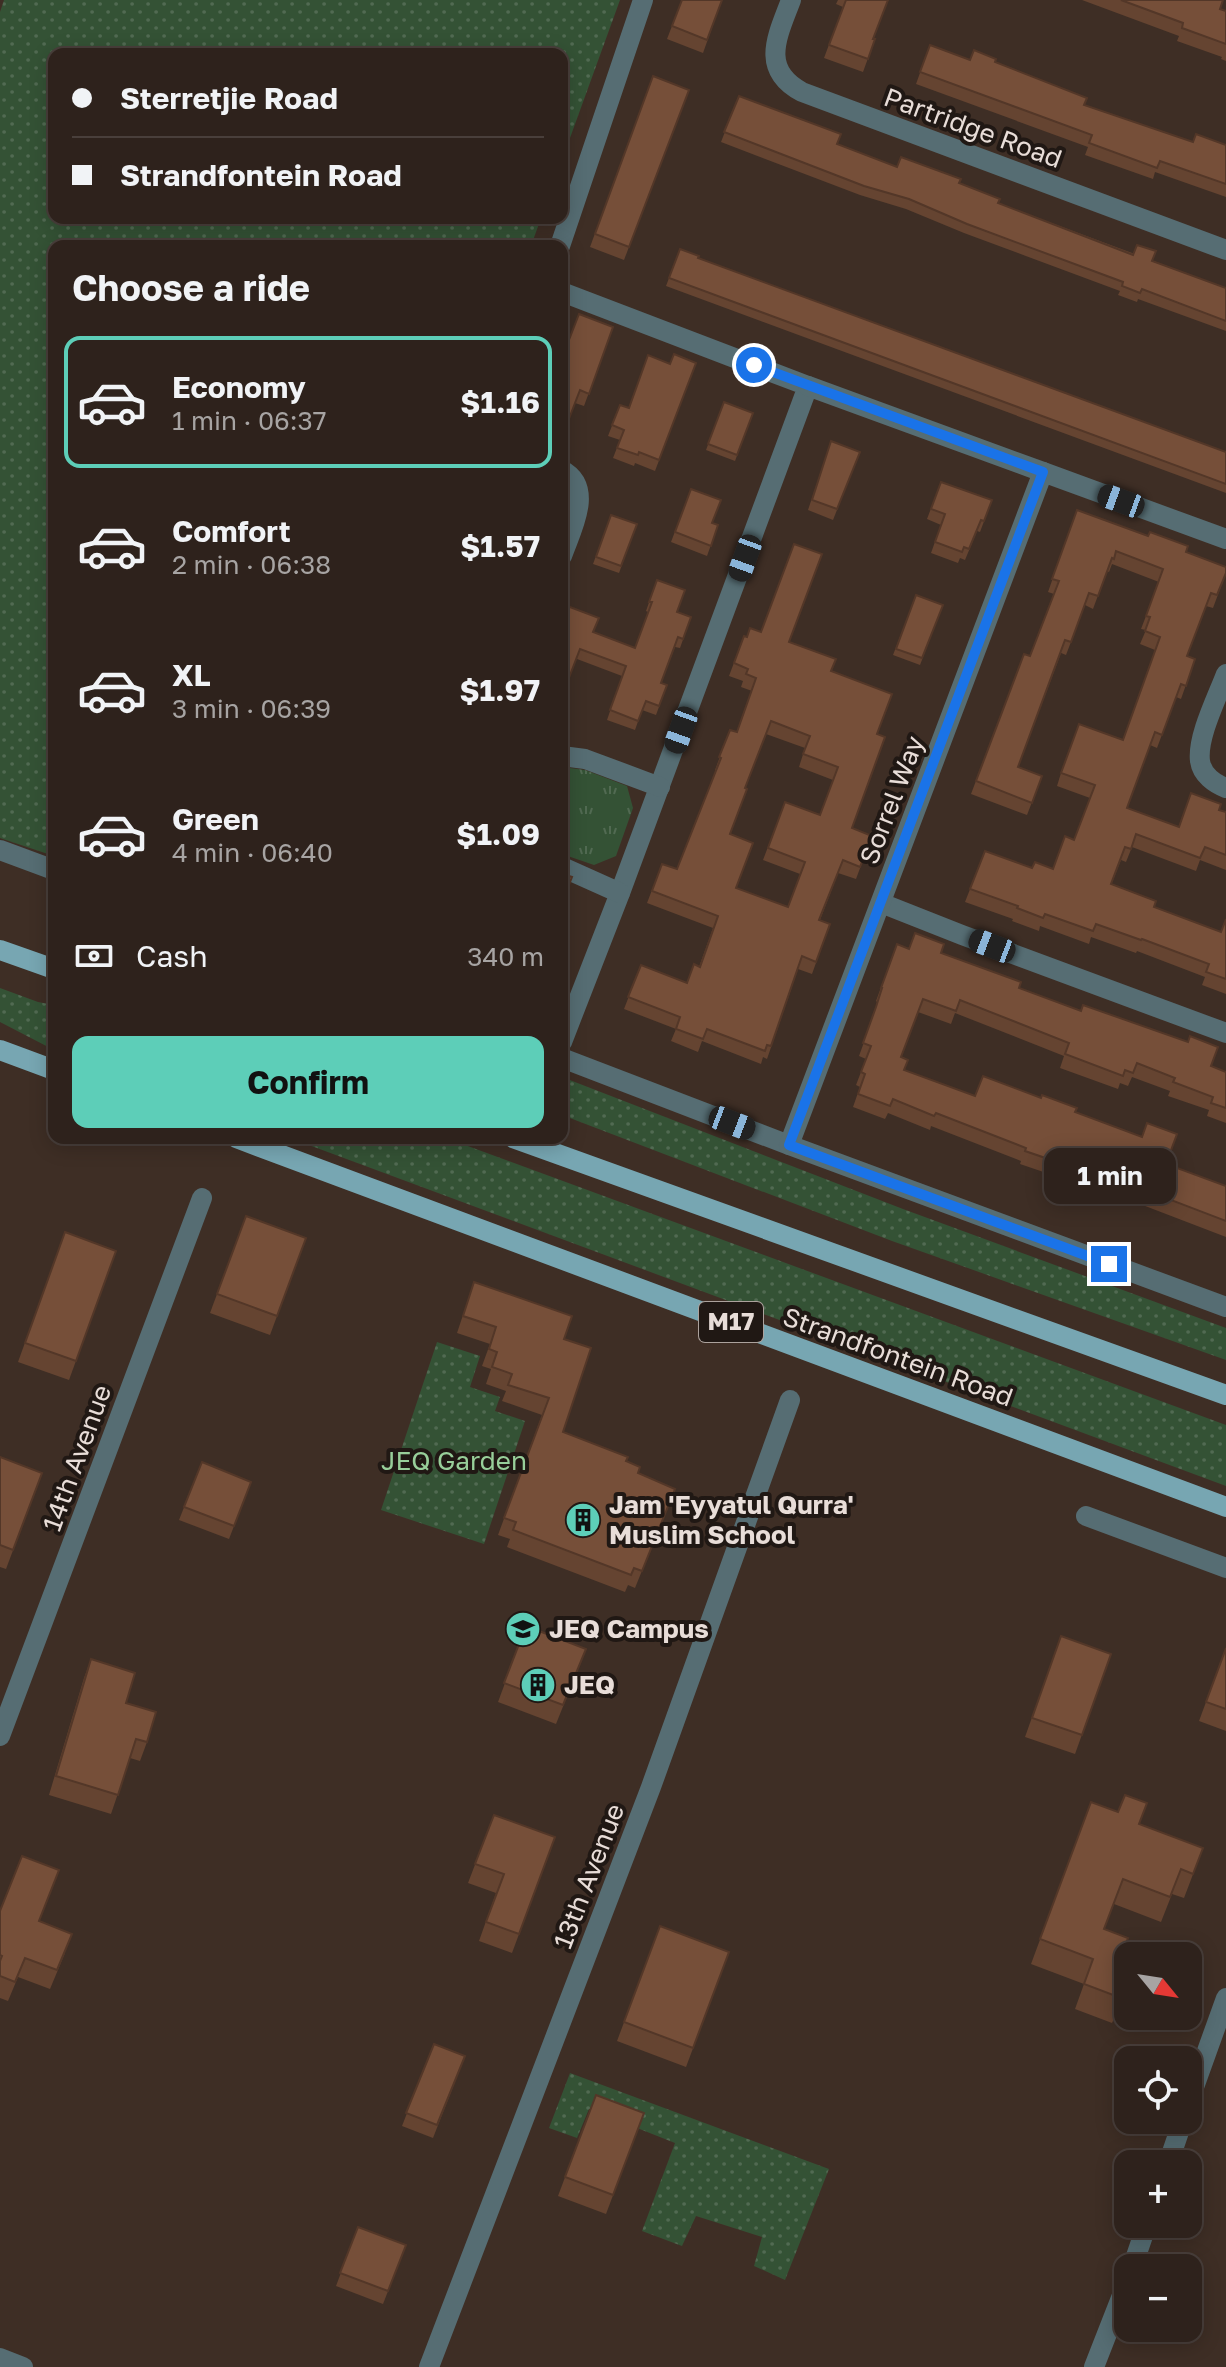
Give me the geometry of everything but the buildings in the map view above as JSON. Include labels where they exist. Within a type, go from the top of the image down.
[{"type":"main road","points":[[0,950],[48,967]]},
{"type":"main road","points":[[0,1050],[48,1068]]},
{"type":"main road","name":"Strandfontein Road","points":[[252,1144],[1226,1507]]},
{"type":"main road","points":[[530,1144],[1226,1395]]},
{"type":"street","points":[[568,222],[643,0]]},
{"type":"street","name":"Partridge Road","points":[[791,0],[774,51],[776,65],[790,86],[1226,250]]},
{"type":"street","points":[[568,294],[1226,539]]},
{"type":"street","points":[[568,1027],[808,386]]},
{"type":"street","name":"Sorrel Way","points":[[789,1145],[1043,472]]},
{"type":"street","points":[[568,474],[575,481],[580,495],[568,538]]},
{"type":"street","points":[[1226,674],[1202,738],[1200,761],[1206,775],[1226,788]]},
{"type":"street","points":[[568,757],[585,759],[660,787]]},
{"type":"street","points":[[0,850],[48,868]]},
{"type":"street","points":[[568,870],[620,893]]},
{"type":"street","points":[[881,903],[1226,1033]]},
{"type":"street","points":[[568,1060],[1226,1307]]},
{"type":"street","name":"14th Avenue","points":[[0,1736],[202,1198]]},
{"type":"street","name":"13th Avenue","points":[[429,2367],[651,1787],[790,1400]]},
{"type":"street","points":[[1086,1516],[1226,1568]]},
{"type":"street","points":[[1202,2065],[1226,1998]]},
{"type":"street","points":[[1094,2367],[1114,2316]]},
{"type":"street","points":[[0,2358],[23,2367]]},
{"type":"green space","points":[[4,0],[620,0],[568,143],[568,48],[48,48],[48,224],[539,224],[533,240],[48,240],[48,854],[0,838],[0,12]]},
{"type":"green space","points":[[568,770],[585,770],[627,786],[633,808],[616,856],[594,865],[568,856]]},
{"type":"green space","points":[[0,988],[48,1004],[48,1047],[0,1022]]},
{"type":"green space","points":[[568,1079],[903,1209],[1226,1328],[1226,1360],[892,1241],[568,1117]]},
{"type":"green space","points":[[306,1144],[462,1144],[1226,1425],[1226,1486]]},
{"type":"green space","name":"JEQ Garden","points":[[437,1342],[480,1356],[470,1387],[500,1397],[495,1411],[525,1421],[484,1544],[381,1510]]},
{"type":"green space","points":[[570,2073],[829,2169],[785,2280],[754,2266],[762,2237],[696,2216],[682,2246],[642,2231],[675,2143],[589,2109],[577,2138],[549,2128]]},
{"type":"place","name":"Jam 'Eyyatul Qurra' Muslim School","points":[[583,1520]]},
{"type":"place","name":"JEQ Campus","points":[[523,1629]]},
{"type":"place","name":"JEQ","points":[[538,1685]]},
{"type":"route","points":[[754,365],[1043,472],[789,1145],[1109,1264]]}]
